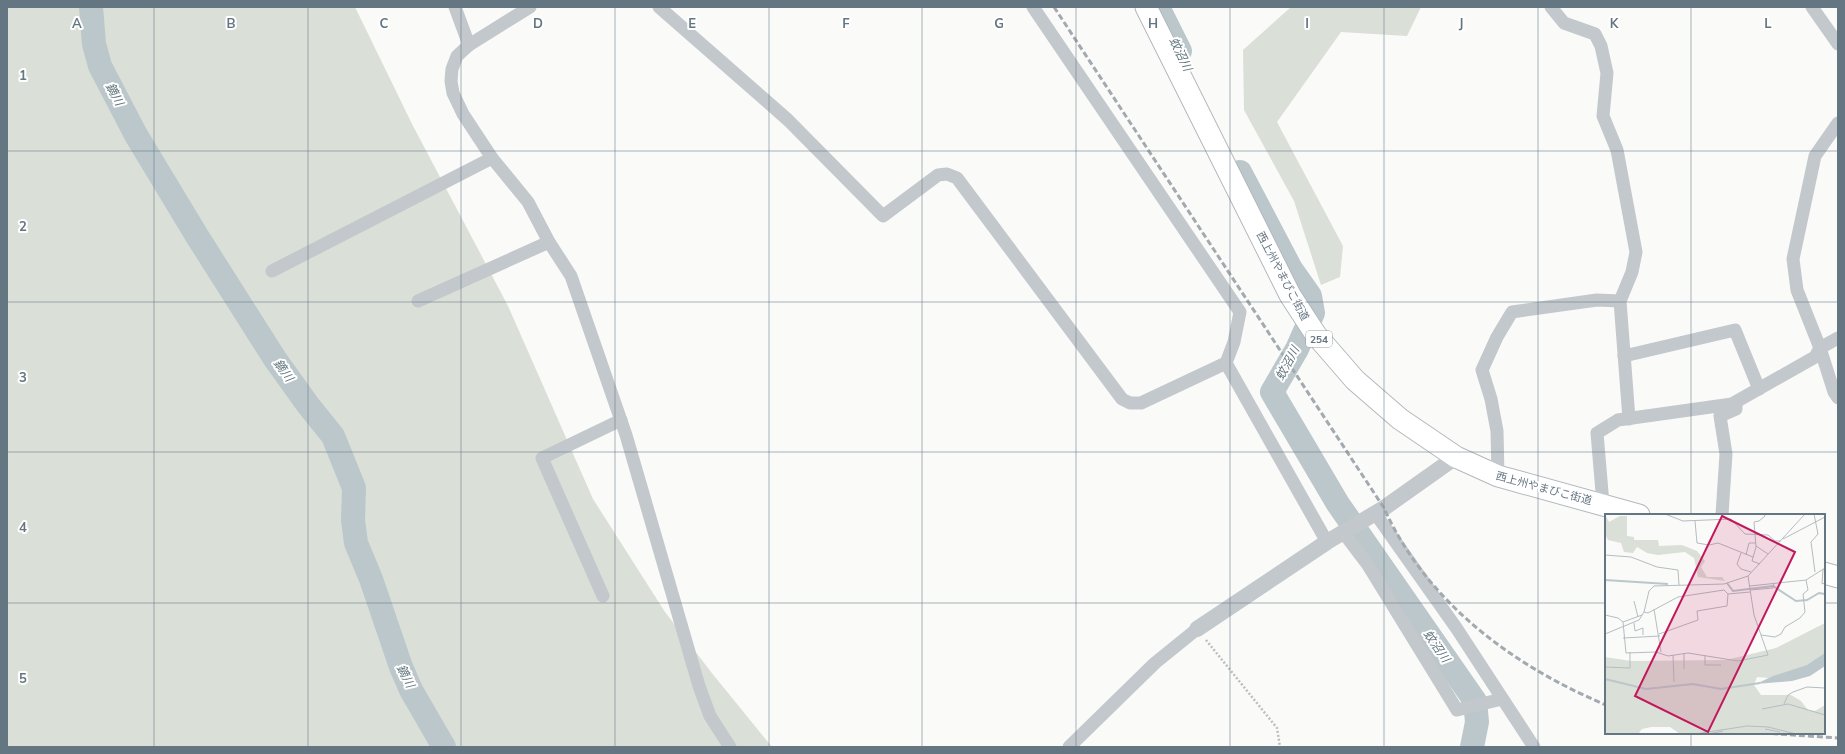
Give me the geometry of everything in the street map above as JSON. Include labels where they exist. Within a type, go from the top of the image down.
[{"type":"highway","name":"西上州やまびこ街道","points":[[1146,7],[1290,294],[1316,335],[1355,380],[1400,419],[1456,457],[1498,476],[1636,514]]},
{"type":"highway","points":[[1825,572],[1838,577]]},
{"type":"street","points":[[455,7],[469,44]]},
{"type":"street","points":[[530,7],[469,44],[455,60],[451,81],[453,93],[463,114],[492,158],[528,202],[549,242],[571,276],[621,420],[699,686],[710,716],[730,747]]},
{"type":"street","points":[[659,7],[788,120],[883,216],[938,175],[947,174],[957,178],[1122,399],[1130,403],[1141,403],[1226,363],[1234,342],[1240,312],[1033,7]]},
{"type":"street","points":[[1551,7],[1564,23],[1594,34],[1601,46],[1607,73],[1603,116],[1617,150],[1636,252],[1632,272],[1620,301],[1629,419]]},
{"type":"street","points":[[1812,7],[1838,44]]},
{"type":"street","points":[[1838,123],[1814,156],[1793,259],[1797,290],[1820,348],[1834,392],[1838,398]]},
{"type":"street","points":[[272,271],[492,158]]},
{"type":"street","points":[[418,301],[549,242]]},
{"type":"street","points":[[1498,476],[1497,431],[1492,399],[1482,370],[1497,337],[1512,312],[1597,300],[1620,301]]},
{"type":"street","points":[[1624,356],[1735,330],[1759,389]]},
{"type":"street","points":[[1603,504],[1596,433],[1618,420],[1732,404],[1814,357],[1820,348],[1838,338]]},
{"type":"street","points":[[1226,363],[1327,542]]},
{"type":"street","points":[[1722,514],[1726,454],[1720,416],[1736,408],[1736,401]]},
{"type":"street","points":[[603,596],[542,458],[621,420]]},
{"type":"street","points":[[1069,747],[1154,663],[1197,629],[1327,542],[1375,513],[1456,457]]},
{"type":"street","points":[[1375,513],[1457,629],[1496,700],[1534,747]]},
{"type":"street","points":[[1343,532],[1368,565],[1457,710],[1496,700]]},
{"type":"path","points":[[1197,629],[1278,728],[1280,747]]},
{"type":"shaded area","points":[[7,7],[355,7],[412,124],[508,306],[593,499],[665,612],[711,672],[772,747],[7,747]]},
{"type":"shaded area","points":[[1291,7],[1421,7],[1407,36],[1341,32],[1277,122],[1343,246],[1340,277],[1321,285],[1294,201],[1244,110],[1243,50]]},
{"type":"waterway","name":"鏑川","points":[[91,7],[94,44],[100,66],[136,135],[197,236],[275,359],[308,405],[333,436],[354,488],[353,520],[356,543],[371,579],[401,667],[411,690],[444,747]]},
{"type":"waterway","name":"蚊沼川","points":[[1158,7],[1180,51]]},
{"type":"waterway","name":"蚊沼川","points":[[1240,172],[1291,269],[1310,296],[1313,313],[1297,349],[1272,392],[1338,504],[1475,701],[1477,722],[1472,747]]},
{"type":"railway","points":[[1054,7],[1384,508],[1402,542],[1423,573],[1448,601],[1476,627],[1506,650],[1538,671],[1571,689],[1605,705]]},
{"type":"railway","points":[[1778,734],[1838,738]]}]
